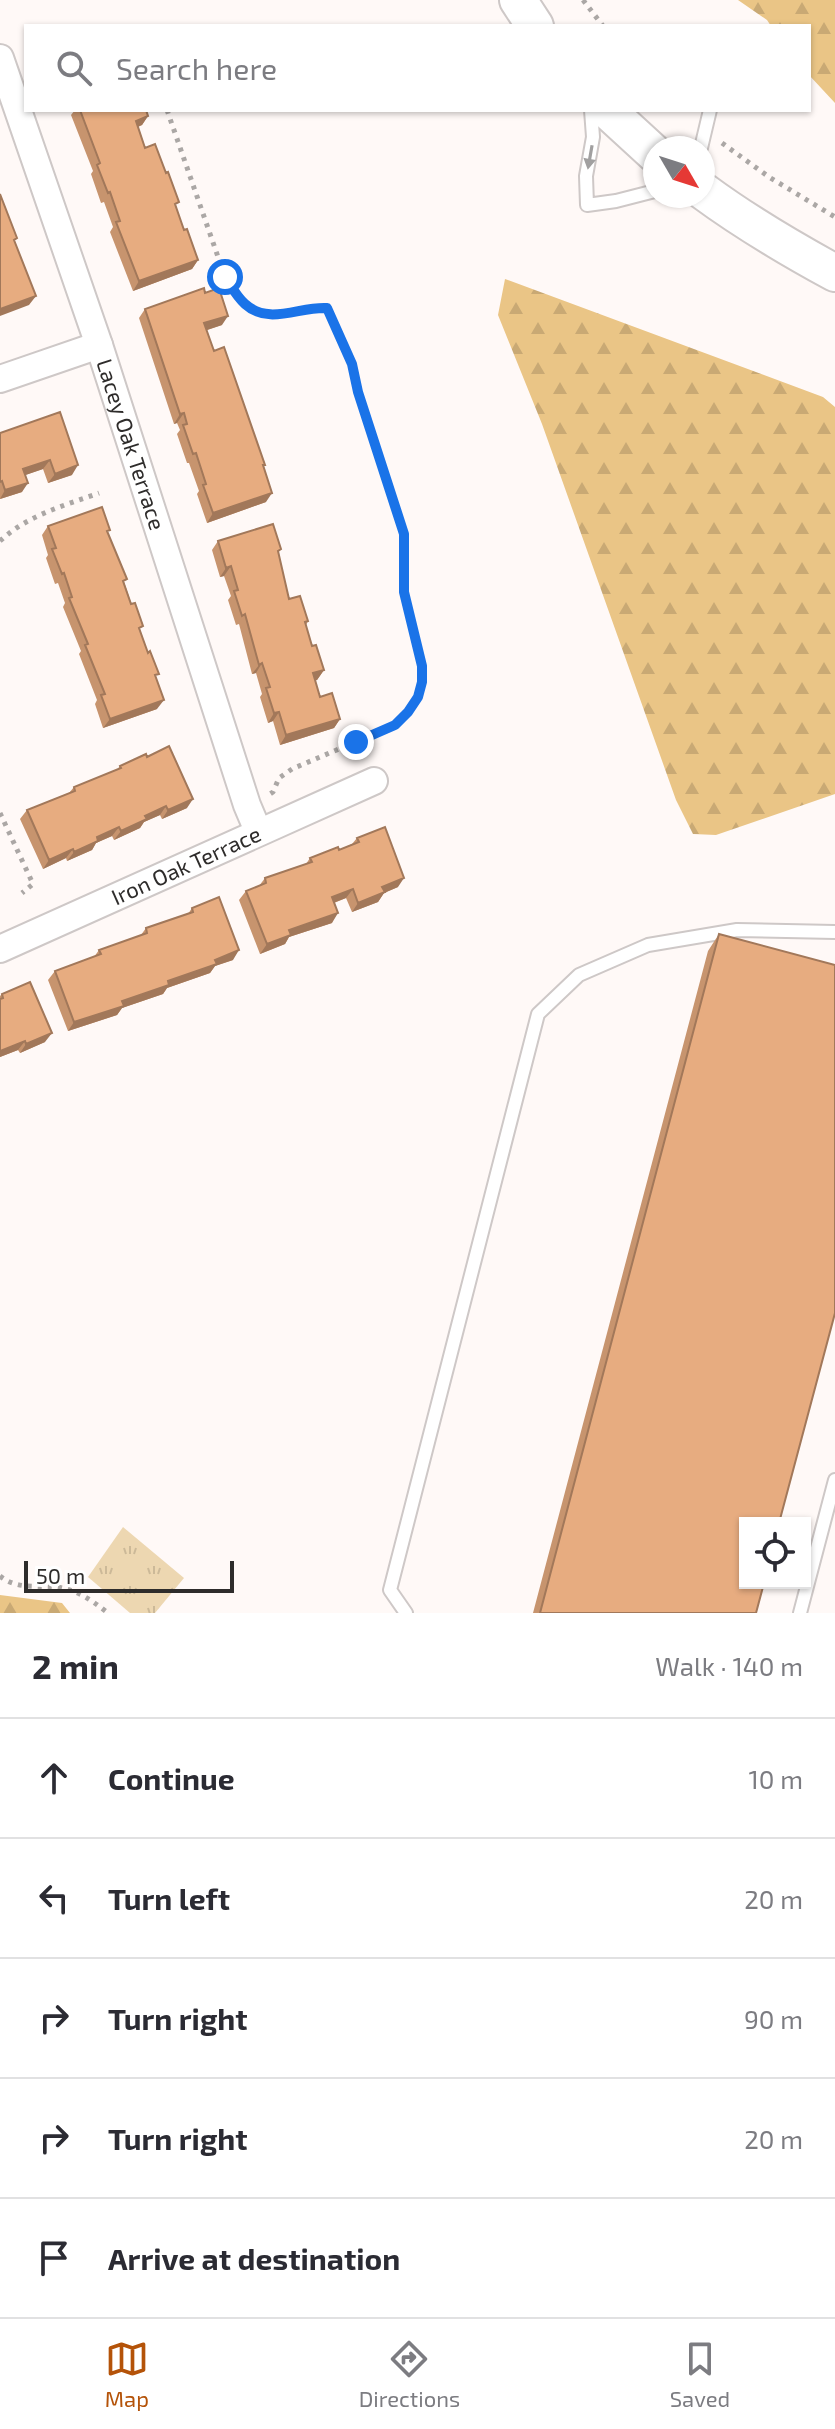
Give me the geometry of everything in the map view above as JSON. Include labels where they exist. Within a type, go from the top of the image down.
[{"type":"street","points":[[518,0],[534,24]]},
{"type":"street","name":"Lacey Oak Terrace","points":[[0,58],[99,345],[258,831]]},
{"type":"street","points":[[609,112],[643,143]]},
{"type":"street","points":[[715,200],[783,245],[835,273]]},
{"type":"street","points":[[0,379],[99,345]]},
{"type":"street","name":"Iron Oak Terrace","points":[[0,949],[374,781]]},
{"type":"lane","points":[[591,112],[593,137],[586,176],[587,205],[643,194]]},
{"type":"lane","points":[[705,136],[710,112]]},
{"type":"lane","points":[[406,1613],[390,1590],[538,1014],[579,975],[648,945],[737,930],[835,932]]},
{"type":"lane","points":[[800,1613],[835,1480]]},
{"type":"path","points":[[583,0],[601,24]]},
{"type":"path","points":[[168,112],[225,277],[245,305],[259,313],[276,316],[314,307],[327,308],[333,318],[352,364],[358,392],[404,534],[404,592],[422,666],[418,697],[395,725],[292,769],[279,778],[273,792],[247,805]]},
{"type":"path","points":[[706,131],[769,177],[835,217]]},
{"type":"path","points":[[0,541],[34,516],[99,493]]},
{"type":"path","points":[[0,813],[33,884],[22,893]]},
{"type":"path","points":[[0,1576],[25,1587],[57,1588],[85,1595],[108,1613]]},
{"type":"green space","points":[[738,0],[835,0],[835,103],[811,77],[811,24],[770,24]]},
{"type":"green space","points":[[505,279],[823,397],[835,407],[835,794],[716,835],[693,834],[676,800],[542,424],[498,315]]},
{"type":"green space","points":[[123,1527],[184,1578],[155,1613],[130,1613],[88,1577]]},
{"type":"green space","points":[[0,1595],[62,1603],[70,1613],[0,1613]]},
{"type":"building","points":[[81,112],[147,112],[148,116],[136,121],[145,148],[155,144],[179,202],[175,204],[184,230],[187,229],[198,260],[139,281],[116,222],[120,221],[110,192],[97,165],[100,163]]},
{"type":"building","points":[[0,194],[36,296],[0,309]]},
{"type":"building","points":[[204,288],[205,293],[219,288],[228,316],[204,323],[214,351],[224,347],[272,493],[213,513],[196,453],[193,454],[183,425],[187,424],[184,413],[180,414],[145,309]]},
{"type":"building","points":[[60,412],[78,465],[55,474],[50,460],[23,469],[28,483],[5,490],[0,482],[0,433]]},
{"type":"building","points":[[102,507],[110,530],[107,531],[127,579],[123,581],[143,626],[139,628],[159,674],[155,675],[164,700],[110,719],[101,695],[105,694],[69,598],[72,597],[64,573],[52,549],[56,548],[48,526]]},
{"type":"building","points":[[273,524],[281,549],[278,551],[289,599],[300,596],[312,646],[316,645],[324,670],[313,673],[320,697],[332,693],[340,719],[286,735],[279,712],[274,713],[266,688],[270,687],[262,663],[259,665],[245,614],[242,616],[234,591],[238,590],[231,566],[226,568],[218,541]]},
{"type":"building","points":[[169,746],[193,799],[168,810],[166,806],[121,831],[119,827],[97,837],[98,841],[49,860],[27,810],[75,791],[74,787]]},
{"type":"building","points":[[385,827],[404,878],[382,887],[385,892],[358,903],[353,889],[332,897],[338,913],[289,930],[291,935],[267,944],[246,891],[266,883],[265,878],[312,862],[310,858],[359,842],[357,838]]},
{"type":"building","points":[[219,897],[239,950],[215,960],[217,964],[168,981],[169,985],[122,1001],[124,1006],[74,1022],[55,971],[101,954],[99,950],[147,933],[146,928],[193,912],[192,908]]},
{"type":"building","points":[[719,934],[835,965],[835,1313],[781,1517],[739,1517],[739,1589],[762,1589],[756,1613],[540,1613]]},
{"type":"building","points":[[30,982],[52,1033],[0,1051],[2,994]]},
{"type":"route","points":[[225,277],[245,305],[259,313],[276,316],[314,307],[327,308],[352,364],[358,392],[404,534],[404,592],[422,666],[422,682],[418,697],[395,725],[356,742]]}]
